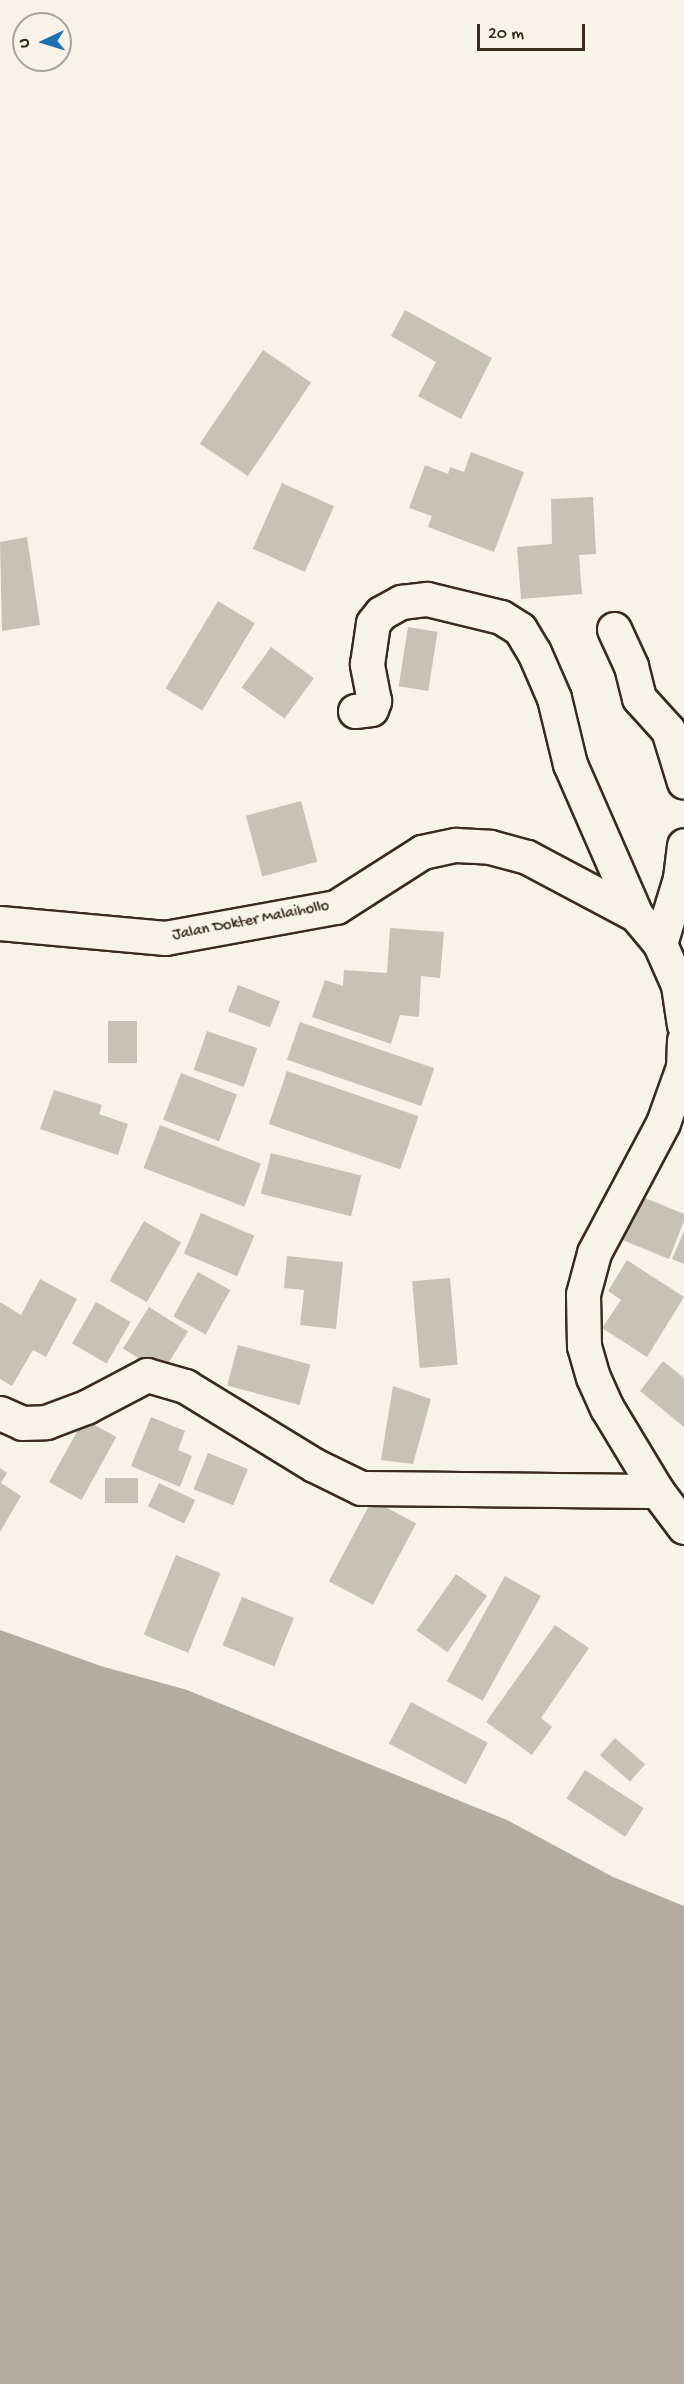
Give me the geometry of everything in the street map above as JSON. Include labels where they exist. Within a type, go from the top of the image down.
[{"type":"street","points":[[355,711],[371,709],[374,701],[367,664],[373,623],[381,613],[401,602],[427,599],[501,617],[520,629],[534,652],[554,698],[570,764],[636,915]]},
{"type":"street","points":[[614,630],[631,666],[639,698],[668,730],[684,783]]},
{"type":"street","name":"Jalan Dokter Malaihollo","points":[[0,923],[165,938],[336,906],[422,852],[456,845],[490,847],[527,857],[636,915],[660,944],[681,987],[684,1026]]},
{"type":"street","points":[[660,944],[680,878],[684,845]]},
{"type":"street","points":[[684,1040],[683,1067],[663,1123],[594,1253],[583,1294],[585,1346],[593,1377],[608,1408],[657,1491],[684,1527]]},
{"type":"street","points":[[0,1413],[22,1423],[46,1422],[86,1407],[147,1374],[184,1386],[314,1465],[361,1488],[657,1491]]},
{"type":"shaded area","points":[[0,1630],[101,1666],[187,1690],[507,1820],[613,1877],[684,1906],[684,2384],[0,2384]]},
{"type":"building","points":[[405,310],[492,358],[461,419],[418,396],[436,362],[391,336]]},
{"type":"building","points":[[263,350],[311,382],[248,476],[200,444]]},
{"type":"building","points":[[471,452],[524,472],[494,552],[428,527],[432,516],[409,508],[425,465],[448,474],[450,467],[464,472]]},
{"type":"building","points":[[282,483],[334,506],[305,572],[253,549]]},
{"type":"building","points":[[593,497],[596,554],[579,555],[582,594],[521,599],[517,547],[552,544],[551,499]]},
{"type":"building","points":[[27,537],[40,625],[2,631],[0,542]]},
{"type":"building","points":[[218,601],[255,623],[202,711],[165,688]]},
{"type":"building","points":[[408,627],[438,632],[428,691],[399,686]]},
{"type":"building","points":[[271,647],[314,678],[284,719],[242,687]]},
{"type":"building","points":[[301,801],[317,862],[262,877],[246,816]]},
{"type":"building","points":[[390,928],[444,932],[440,978],[421,976],[419,1017],[400,1015],[391,1044],[312,1017],[325,980],[343,986],[344,970],[387,973]]},
{"type":"building","points":[[238,985],[280,1001],[270,1027],[228,1011]]},
{"type":"building","points":[[108,1021],[137,1021],[137,1063],[108,1063]]},
{"type":"building","points":[[300,1022],[434,1068],[421,1106],[287,1060]]},
{"type":"building","points":[[207,1031],[257,1048],[244,1087],[194,1070]]},
{"type":"building","points":[[287,1071],[418,1116],[400,1169],[269,1124]]},
{"type":"building","points":[[181,1073],[237,1095],[219,1141],[163,1120]]},
{"type":"building","points":[[54,1090],[102,1105],[99,1114],[128,1124],[118,1155],[40,1129]]},
{"type":"building","points":[[160,1125],[261,1164],[244,1207],[144,1168]]},
{"type":"building","points":[[271,1153],[361,1175],[351,1216],[261,1194]]},
{"type":"building","points":[[638,1195],[684,1214],[684,1221],[669,1259],[620,1239]]},
{"type":"building","points":[[201,1213],[254,1236],[237,1276],[184,1254]]},
{"type":"building","points":[[144,1221],[181,1242],[147,1302],[110,1281]]},
{"type":"building","points":[[684,1231],[684,1264],[672,1259]]},
{"type":"building","points":[[287,1256],[343,1262],[336,1329],[300,1325],[304,1290],[284,1288]]},
{"type":"building","points":[[627,1260],[684,1297],[647,1357],[602,1328],[621,1300],[608,1291]]},
{"type":"building","points":[[198,1272],[230,1290],[206,1335],[173,1317]]},
{"type":"building","points":[[450,1278],[458,1365],[420,1368],[412,1281]]},
{"type":"building","points":[[40,1279],[77,1299],[46,1357],[33,1350],[12,1386],[0,1379],[0,1302],[21,1315]]},
{"type":"building","points":[[96,1302],[131,1322],[107,1364],[72,1344]]},
{"type":"building","points":[[149,1307],[188,1331],[162,1373],[123,1349]]},
{"type":"building","points":[[238,1345],[310,1364],[300,1405],[227,1386]]},
{"type":"building","points":[[663,1361],[684,1378],[684,1427],[640,1391]]},
{"type":"building","points":[[393,1386],[431,1399],[413,1464],[381,1460]]},
{"type":"building","points":[[151,1417],[185,1431],[178,1450],[192,1456],[180,1487],[131,1466]]},
{"type":"building","points":[[84,1419],[116,1437],[81,1500],[49,1482]]},
{"type":"building","points":[[208,1453],[248,1469],[233,1505],[193,1489]]},
{"type":"building","points":[[0,1468],[7,1473],[1,1483],[21,1496],[0,1532]]},
{"type":"building","points":[[105,1478],[138,1478],[138,1503],[105,1503]]},
{"type":"building","points":[[159,1483],[195,1500],[184,1523],[148,1507]]},
{"type":"building","points":[[372,1500],[416,1523],[373,1605],[329,1581]]},
{"type":"building","points":[[176,1555],[221,1573],[188,1653],[144,1635]]},
{"type":"building","points":[[456,1574],[487,1596],[448,1652],[416,1631]]},
{"type":"building","points":[[505,1576],[541,1596],[483,1701],[447,1681]]},
{"type":"building","points":[[242,1597],[294,1618],[274,1666],[223,1645]]},
{"type":"building","points":[[555,1625],[589,1648],[541,1718],[552,1727],[532,1755],[486,1722]]},
{"type":"building","points":[[411,1702],[488,1743],[466,1784],[389,1743]]},
{"type":"building","points":[[615,1738],[645,1764],[630,1782],[600,1755]]},
{"type":"building","points":[[585,1770],[644,1808],[625,1837],[566,1799]]}]
